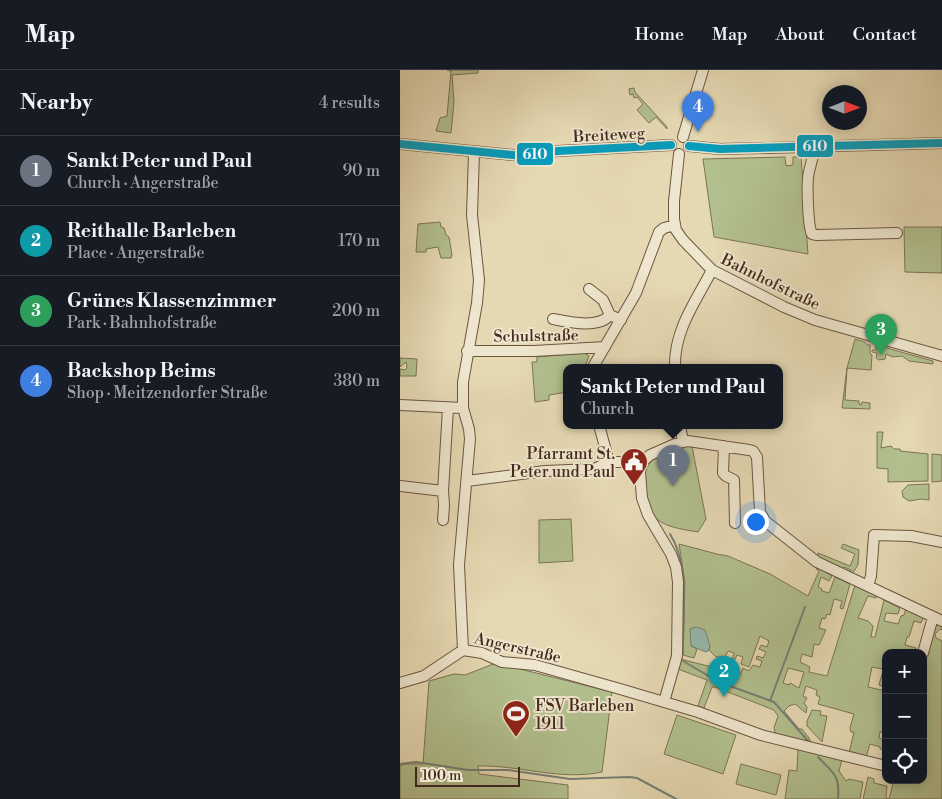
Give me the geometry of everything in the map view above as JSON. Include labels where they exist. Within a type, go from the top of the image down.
[{"type":"street","points":[[682,137],[703,70]]},
{"type":"street","points":[[682,137],[686,139],[689,146],[683,154],[679,154],[674,152],[671,145],[672,141],[676,138],[682,137]]},
{"type":"street","points":[[689,146],[720,149],[942,143]]},
{"type":"street","name":"Breiteweg","points":[[400,144],[522,156],[671,145]]},
{"type":"street","points":[[814,147],[808,178],[812,234],[897,233]]},
{"type":"street","points":[[463,650],[459,566],[470,439],[463,408],[463,382],[477,303],[479,280],[472,215],[474,152]]},
{"type":"street","points":[[674,224],[674,193],[679,154]]},
{"type":"street","name":"Schulstraße","points":[[595,364],[636,293],[659,232],[674,224]]},
{"type":"street","name":"Bahnhofstraße","points":[[674,224],[678,234],[712,270],[778,304],[815,320],[942,356]]},
{"type":"street","points":[[675,364],[675,351],[680,332],[694,301],[712,270]]},
{"type":"street","points":[[589,289],[603,300],[610,315],[621,320]]},
{"type":"street","name":"Schulstraße","points":[[552,319],[585,323],[602,322],[610,315]]},
{"type":"street","name":"Schulstraße","points":[[468,351],[534,351],[605,347]]},
{"type":"street","points":[[400,405],[463,408]]},
{"type":"street","points":[[443,520],[448,408]]},
{"type":"street","points":[[600,429],[609,462]]},
{"type":"street","points":[[681,429],[684,442]]},
{"type":"street","points":[[664,702],[678,656],[678,582],[676,567],[671,554],[648,515],[642,498],[640,472],[642,462],[650,455],[684,442],[749,450],[756,454],[758,461],[760,512],[763,519],[816,562],[938,619],[925,649]]},
{"type":"street","points":[[724,446],[723,473],[734,480],[735,523]]},
{"type":"street","points":[[467,481],[545,471],[594,469],[609,462],[642,462]]},
{"type":"street","points":[[400,486],[443,491]]},
{"type":"street","points":[[868,586],[871,576],[874,535],[911,536],[942,542]]},
{"type":"street","name":"Angerstraße","points":[[400,682],[424,676],[463,650],[482,653],[502,662],[542,667],[664,702],[698,712],[751,732],[808,748],[882,765]]},
{"type":"green space","points":[[447,70],[478,70],[478,73],[452,75],[454,102],[451,133],[436,131],[440,118],[447,116],[451,71]]},
{"type":"green space","points":[[634,88],[635,92],[667,129],[656,117],[649,123],[637,110],[643,104],[637,97],[634,98],[633,94],[630,95],[629,89]]},
{"type":"green space","points":[[785,157],[786,166],[793,165],[793,157],[801,157],[808,254],[714,237],[703,159]]},
{"type":"green space","points":[[440,222],[441,227],[444,228],[446,235],[449,237],[451,258],[441,258],[438,247],[426,249],[426,252],[416,252],[418,224]]},
{"type":"green space","points":[[904,227],[942,227],[942,273],[905,272]]},
{"type":"green space","points":[[855,339],[870,345],[870,353],[872,355],[871,370],[847,368]]},
{"type":"green space","points":[[876,345],[933,361],[933,364],[909,361],[902,356],[893,357],[886,354],[885,359],[879,360],[876,358],[877,353],[872,352],[872,350],[876,350]]},
{"type":"green space","points":[[584,353],[589,356],[586,364],[563,364],[563,393],[549,395],[549,400],[535,402],[532,362],[537,362],[537,357]]},
{"type":"green space","points":[[400,358],[417,359],[416,376],[400,376],[400,369],[405,370],[407,368],[406,362],[400,367]]},
{"type":"green space","points":[[847,368],[845,400],[859,401],[861,405],[862,402],[870,403],[870,409],[842,408]]},
{"type":"green space","points":[[877,432],[883,432],[881,448],[891,446],[894,449],[900,449],[900,451],[928,454],[928,481],[888,482],[888,469],[877,468]]},
{"type":"green space","points":[[681,446],[692,446],[706,519],[698,532],[660,522],[649,509],[646,500],[644,481],[648,466],[657,457]]},
{"type":"green space","points":[[932,454],[942,455],[942,481],[932,482]]},
{"type":"green space","points":[[929,484],[929,500],[909,501],[903,497],[902,491],[908,485]]},
{"type":"green space","points":[[571,519],[573,561],[539,563],[539,520]]},
{"type":"green space","points":[[679,544],[728,556],[770,574],[808,596],[819,571],[816,569],[817,567],[832,576],[829,581],[821,577],[818,587],[822,591],[829,593],[835,577],[850,584],[843,609],[840,608],[842,601],[834,599],[830,615],[827,614],[825,619],[822,618],[819,628],[826,630],[819,645],[814,644],[812,657],[802,654],[800,662],[810,667],[809,672],[827,676],[855,585],[877,595],[876,598],[868,596],[858,618],[868,621],[873,626],[871,637],[875,637],[884,600],[900,608],[898,614],[886,613],[884,621],[898,624],[906,608],[927,618],[929,621],[923,618],[921,623],[914,621],[905,645],[916,649],[882,649],[882,669],[872,667],[868,687],[882,690],[882,732],[880,732],[879,738],[882,739],[882,749],[870,744],[866,757],[849,753],[854,732],[851,732],[850,728],[854,714],[818,704],[820,697],[816,695],[817,690],[806,686],[803,696],[807,698],[804,703],[807,707],[806,713],[795,704],[789,706],[784,711],[799,729],[802,729],[811,743],[776,735],[774,728],[778,716],[774,710],[715,687],[712,687],[704,708],[698,706],[707,680],[678,669],[680,659],[712,667],[723,662],[724,669],[740,675],[743,668],[749,671],[753,665],[760,667],[762,661],[756,659],[757,656],[763,658],[766,652],[759,649],[761,645],[767,647],[769,641],[760,636],[749,667],[741,664],[743,657],[737,655],[734,661],[732,660],[734,653],[728,651],[725,657],[716,657],[709,650],[710,645],[691,646],[697,649],[694,658],[683,655],[685,582]],"holes":[[[788,668],[804,672],[799,688],[790,683],[789,685],[783,683]]]},
{"type":"green space","points":[[843,544],[859,550],[858,565],[852,574],[850,574],[851,570],[844,567],[842,570],[818,558],[818,553],[850,566],[855,554],[841,548]]},
{"type":"green space","points":[[935,622],[942,625],[942,630],[940,629],[935,634],[936,638],[942,641],[942,799],[889,799],[893,784],[927,784],[927,651]]},
{"type":"green space","name":"FSV Barleben 1911","points":[[496,663],[612,692],[602,772],[571,775],[494,766],[478,766],[479,774],[568,785],[568,799],[400,799],[400,766],[405,764],[423,764],[429,681],[454,674],[465,675]]},
{"type":"green space","points":[[882,674],[882,686],[879,685]]},
{"type":"green space","points":[[812,710],[821,711],[820,715],[827,716],[822,742],[807,726]]},
{"type":"green space","points":[[677,715],[736,735],[723,774],[664,754]]},
{"type":"green space","points":[[798,749],[842,760],[839,771],[846,781],[849,779],[863,782],[860,799],[785,799],[789,770],[797,771]]},
{"type":"green space","points":[[741,764],[781,775],[776,795],[736,784]]},
{"type":"green space","points":[[868,777],[874,779],[874,783],[887,786],[886,798],[889,799],[863,799]]},
{"type":"water","points":[[696,627],[705,630],[710,646],[706,652],[691,646],[690,629]]},
{"type":"waterway","points":[[670,534],[677,547],[683,576],[683,654]]},
{"type":"waterway","points":[[770,701],[805,607]]},
{"type":"waterway","points":[[683,661],[719,682],[774,702],[809,742]]},
{"type":"waterway","points":[[818,757],[835,775],[838,785],[838,799]]},
{"type":"waterway","points":[[400,764],[416,762],[468,770],[508,770],[570,779],[637,778],[676,799]]},
{"type":"transit line","name":"610","points":[[689,146],[720,149],[942,143]]},
{"type":"transit line","name":"610","points":[[400,144],[523,156],[558,151],[671,145]]},
{"type":"place","name":"Backshop Beims","points":[[698,132]]},
{"type":"place","name":"Grünes Klassenzimmer","points":[[881,355]]},
{"type":"place","name":"Pfarramt St. Peter und Paul","points":[[634,486]]},
{"type":"place","name":"Sankt Peter und Paul","points":[[673,486]]},
{"type":"place","name":"Reithalle Barleben","points":[[724,697]]},
{"type":"place","name":"FSV Barleben 1911","points":[[516,738]]}]
